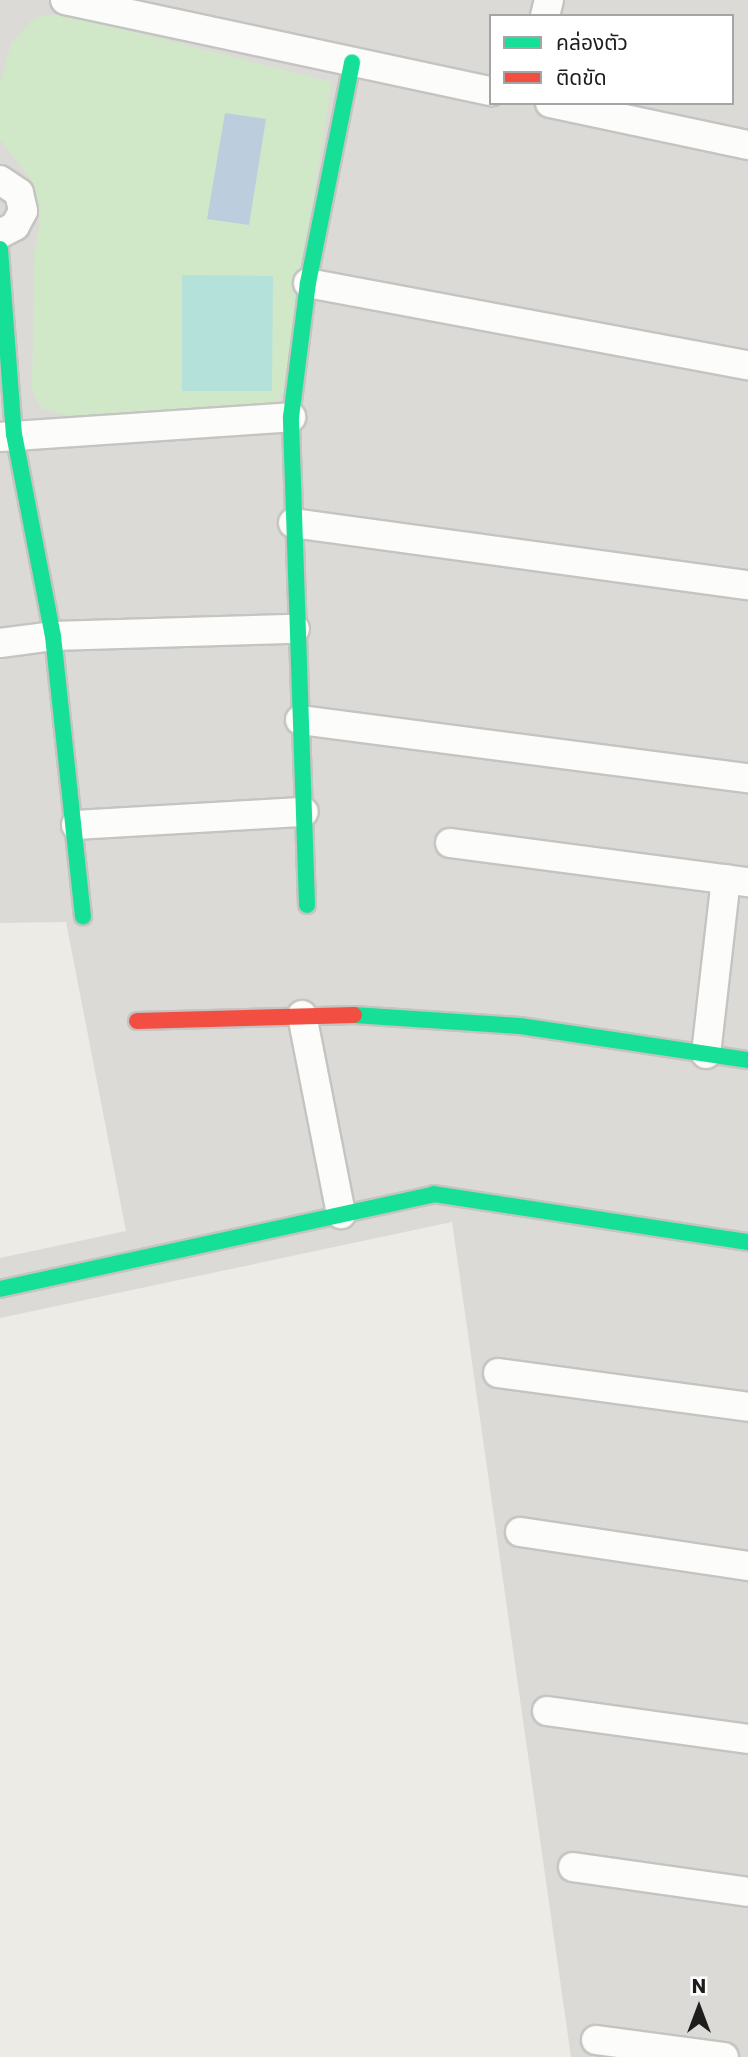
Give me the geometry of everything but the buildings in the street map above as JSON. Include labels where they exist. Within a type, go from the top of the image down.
[{"type":"street","points":[[65,0],[489,91]]},
{"type":"street","points":[[307,905],[295,629],[291,417],[308,283],[352,62]]},
{"type":"street","points":[[559,105],[748,145]]},
{"type":"street","points":[[0,180],[19,193],[23,211],[15,226],[0,234]]},
{"type":"street","points":[[0,249],[7,436],[53,636],[76,825],[83,916]]},
{"type":"street","points":[[308,283],[748,365]]},
{"type":"street","points":[[7,436],[291,417]]},
{"type":"street","points":[[293,523],[748,585]]},
{"type":"street","points":[[0,643],[53,636],[295,629]]},
{"type":"street","points":[[300,720],[748,778]]},
{"type":"street","points":[[76,825],[304,813]]},
{"type":"street","points":[[450,843],[737,881],[706,1054]]},
{"type":"street","points":[[137,1021],[342,1014],[520,1026],[748,1060]]},
{"type":"street","points":[[302,1015],[341,1214]]},
{"type":"street","points":[[0,1289],[434,1194],[748,1242]]},
{"type":"street","points":[[498,1373],[748,1407]]},
{"type":"street","points":[[520,1532],[748,1566]]},
{"type":"street","points":[[547,1711],[748,1739]]},
{"type":"street","points":[[573,1867],[748,1892]]},
{"type":"street","points":[[596,2040],[724,2057]]},
{"type":"shaded area","points":[[0,0],[748,0],[748,2057],[571,2057],[452,1222],[0,1318],[0,1258],[126,1231],[66,922],[0,923]]},
{"type":"shaded area","points":[[225,113],[266,119],[249,225],[207,219]]},
{"type":"shaded area","points":[[182,275],[273,276],[272,391],[182,391]]},
{"type":"green space","points":[[63,14],[332,82],[283,393],[271,408],[71,416],[42,409],[32,392],[34,253],[40,225],[33,183],[0,139],[0,84],[11,43],[35,17]]},
{"type":"traffic: fast","points":[[307,905],[291,417],[308,283],[352,62]]},
{"type":"traffic: fast","points":[[0,249],[14,434],[53,636],[83,916]]},
{"type":"traffic: fast","points":[[354,1015],[520,1026],[748,1060]]},
{"type":"traffic: fast","points":[[0,1289],[434,1194],[748,1242]]},
{"type":"traffic: jam","points":[[137,1021],[354,1015]]}]
